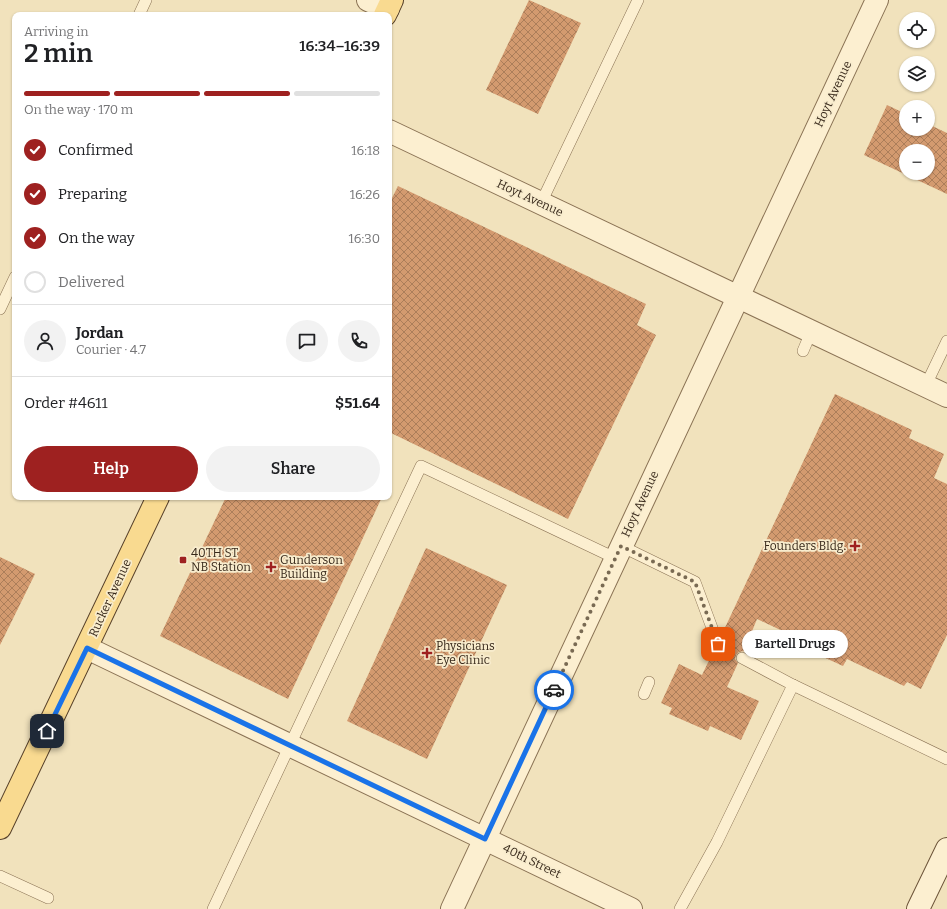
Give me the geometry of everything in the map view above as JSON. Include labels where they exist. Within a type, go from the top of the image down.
[{"type":"main road","name":"Rucker Avenue","points":[[0,828],[157,500]]},
{"type":"street","points":[[368,0],[388,8]]},
{"type":"street","name":"Hoyt Avenue","points":[[452,909],[737,296],[877,0]]},
{"type":"street","name":"Hoyt Avenue","points":[[392,132],[737,296],[807,341],[947,396]]},
{"type":"street","name":"40th Street","points":[[87,648],[485,839],[622,907]]},
{"type":"street","points":[[918,909],[947,849]]},
{"type":"lane","points":[[140,12],[146,0]]},
{"type":"lane","points":[[541,204],[638,0]]},
{"type":"lane","points":[[0,309],[12,283]]},
{"type":"lane","points":[[925,387],[947,341]]},
{"type":"lane","points":[[213,909],[421,466],[618,552],[695,582],[718,644]]},
{"type":"lane","points":[[742,658],[793,685],[947,759]]},
{"type":"lane","points":[[644,694],[649,682]]},
{"type":"lane","points":[[680,909],[717,842],[793,685]]},
{"type":"lane","points":[[0,876],[48,898]]},
{"type":"building","points":[[529,0],[581,23],[538,114],[486,90]]},
{"type":"building","points":[[887,105],[899,111],[899,136],[935,136],[935,127],[947,133],[947,194],[917,180],[935,180],[935,144],[899,144],[899,171],[864,155]]},
{"type":"building","points":[[398,186],[646,304],[637,325],[656,335],[568,519],[392,433],[392,198]]},
{"type":"building","name":"Founders Bldg.","points":[[835,394],[912,430],[909,438],[944,454],[934,478],[947,484],[947,635],[921,689],[907,682],[904,686],[847,659],[843,666],[808,650],[810,644],[757,619],[744,651],[739,652],[736,655],[735,659],[738,663],[727,687],[759,701],[741,740],[710,726],[708,731],[669,714],[672,708],[661,703],[679,664],[702,675],[714,650],[720,651],[724,648],[725,642],[722,634]]},
{"type":"building","name":"Gunderson Building","points":[[225,500],[381,500],[288,699],[160,636]]},
{"type":"building","name":"Physicians Eye Clinic","points":[[426,548],[507,585],[427,759],[347,721]]},
{"type":"building","points":[[0,557],[35,574],[0,645]]},
{"type":"way so far","points":[[554,690],[621,546],[695,582],[718,644]]},
{"type":"place","name":"Founders Bldg.","points":[[855,546]]},
{"type":"place","name":"40TH ST NB Station","points":[[183,560]]},
{"type":"place","name":"Gunderson Building","points":[[271,567]]},
{"type":"place","name":"Bartell Drugs","points":[[718,644]]},
{"type":"place","name":"Physicians Eye Clinic","points":[[427,653]]},
{"type":"route","points":[[47,731],[87,648],[485,839],[554,690]]}]
